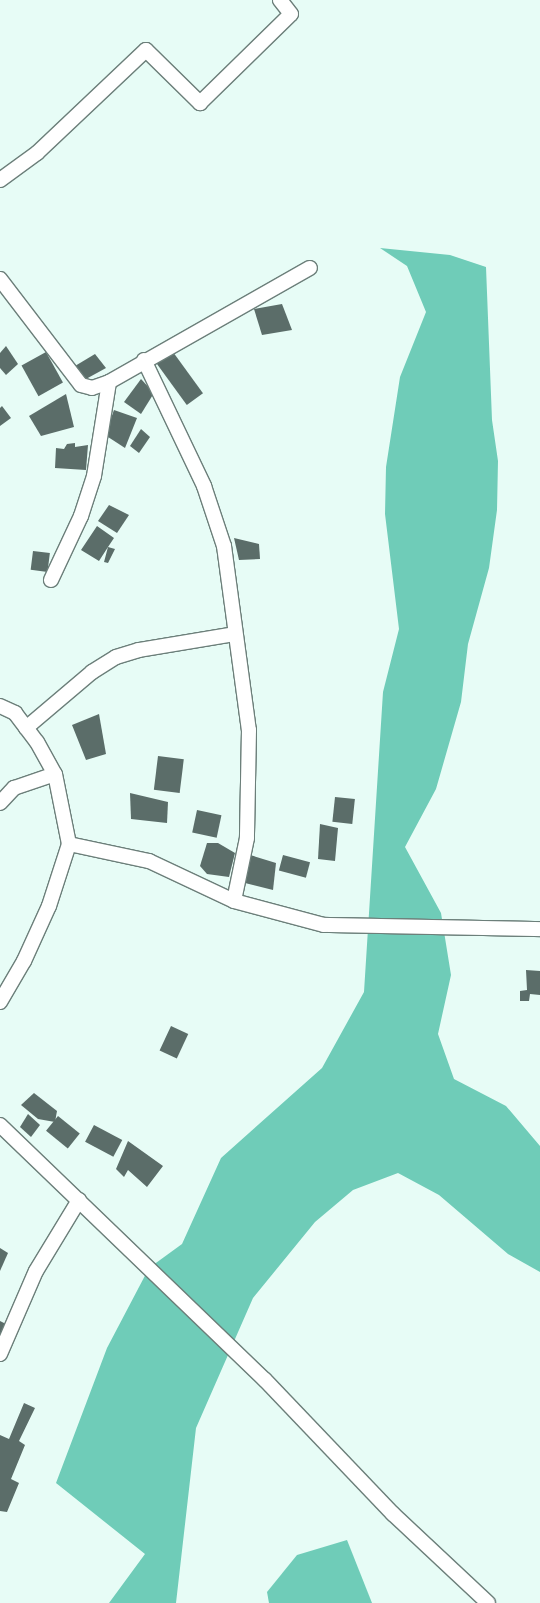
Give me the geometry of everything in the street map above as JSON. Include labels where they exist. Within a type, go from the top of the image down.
[{"type":"street","points":[[0,180],[37,153],[146,50],[200,103],[291,14],[280,0]]},
{"type":"street","points":[[0,280],[81,385],[92,388],[108,382],[310,268]]},
{"type":"street","points":[[144,360],[204,486],[224,546],[248,730],[247,838],[234,901]]},
{"type":"street","points":[[51,580],[81,516],[94,476],[108,382]]},
{"type":"street","points":[[26,728],[92,672],[116,657],[139,650],[235,634]]},
{"type":"street","points":[[0,706],[15,713],[55,774],[69,844],[48,906],[24,961],[0,1002]]},
{"type":"street","points":[[0,803],[14,788],[55,774]]},
{"type":"street","points":[[69,844],[150,861],[234,901],[324,925],[540,928]]},
{"type":"street","points":[[0,1125],[265,1380],[393,1514],[488,1603]]},
{"type":"street","points":[[0,1354],[36,1271],[79,1200]]},
{"type":"green space","points":[[380,248],[450,255],[486,267],[492,420],[498,461],[497,510],[489,568],[468,644],[461,702],[436,789],[405,847],[441,913],[451,975],[438,1034],[454,1079],[506,1106],[540,1146],[540,1272],[508,1254],[439,1195],[398,1173],[353,1190],[315,1222],[253,1298],[196,1428],[176,1603],[109,1603],[145,1554],[56,1483],[107,1348],[149,1268],[182,1244],[221,1158],[322,1068],[364,992],[383,692],[399,629],[385,514],[386,467],[400,377],[426,312],[407,266]]},
{"type":"green space","points":[[347,1540],[372,1603],[269,1603],[267,1592],[297,1555]]},
{"type":"building","points":[[282,304],[292,330],[262,335],[254,309]]},
{"type":"building","points":[[6,346],[18,364],[6,375],[0,368],[0,353]]},
{"type":"building","points":[[46,352],[63,383],[38,396],[22,366]]},
{"type":"building","points":[[173,352],[203,393],[187,405],[157,364]]},
{"type":"building","points":[[95,354],[106,368],[86,379],[75,366]]},
{"type":"building","points":[[141,379],[154,393],[141,414],[124,402]]},
{"type":"building","points":[[66,394],[74,427],[41,436],[29,416]]},
{"type":"building","points":[[2,406],[11,418],[0,426],[0,408]]},
{"type":"building","points":[[114,410],[137,418],[125,448],[105,435]]},
{"type":"building","points":[[141,429],[150,437],[139,453],[130,446]]},
{"type":"building","points":[[75,443],[75,447],[88,445],[86,470],[55,468],[56,448],[64,449],[67,444]]},
{"type":"building","points":[[109,505],[129,515],[117,533],[98,521]]},
{"type":"building","points":[[97,526],[114,538],[99,561],[81,550]]},
{"type":"building","points":[[234,538],[259,544],[260,559],[239,560]]},
{"type":"building","points":[[108,547],[115,549],[108,563],[104,562]]},
{"type":"building","points":[[33,551],[50,553],[48,572],[31,570]]},
{"type":"building","points":[[99,714],[106,754],[86,760],[72,725]]},
{"type":"building","points":[[158,756],[184,759],[180,793],[154,790]]},
{"type":"building","points":[[130,793],[168,802],[167,823],[131,819]]},
{"type":"building","points":[[335,797],[355,799],[352,824],[332,822]]},
{"type":"building","points":[[197,810],[221,815],[217,838],[192,832]]},
{"type":"building","points":[[320,824],[338,828],[335,861],[318,859]]},
{"type":"building","points":[[207,843],[218,843],[235,853],[229,877],[207,874],[200,866]]},
{"type":"building","points":[[247,854],[276,863],[273,890],[241,882]]},
{"type":"building","points":[[283,855],[310,862],[306,878],[279,870]]},
{"type":"building","points":[[526,970],[540,971],[540,995],[530,994],[529,1001],[520,1001],[520,991],[527,990]]},
{"type":"building","points":[[171,1026],[188,1034],[177,1059],[160,1050]]},
{"type":"building","points":[[34,1093],[57,1111],[55,1122],[38,1119],[21,1105]]},
{"type":"building","points":[[28,1114],[40,1125],[31,1137],[20,1127]]},
{"type":"building","points":[[58,1116],[80,1134],[68,1148],[46,1131]]},
{"type":"building","points":[[94,1125],[122,1140],[113,1157],[85,1142]]},
{"type":"building","points":[[128,1141],[163,1166],[147,1187],[128,1170],[124,1177],[116,1169]]},
{"type":"building","points":[[0,1248],[8,1253],[0,1271]]},
{"type":"building","points":[[0,1321],[8,1325],[0,1339]]},
{"type":"building","points":[[24,1403],[35,1408],[19,1441],[25,1445],[11,1479],[19,1483],[7,1512],[0,1511],[0,1435],[9,1439]]}]
